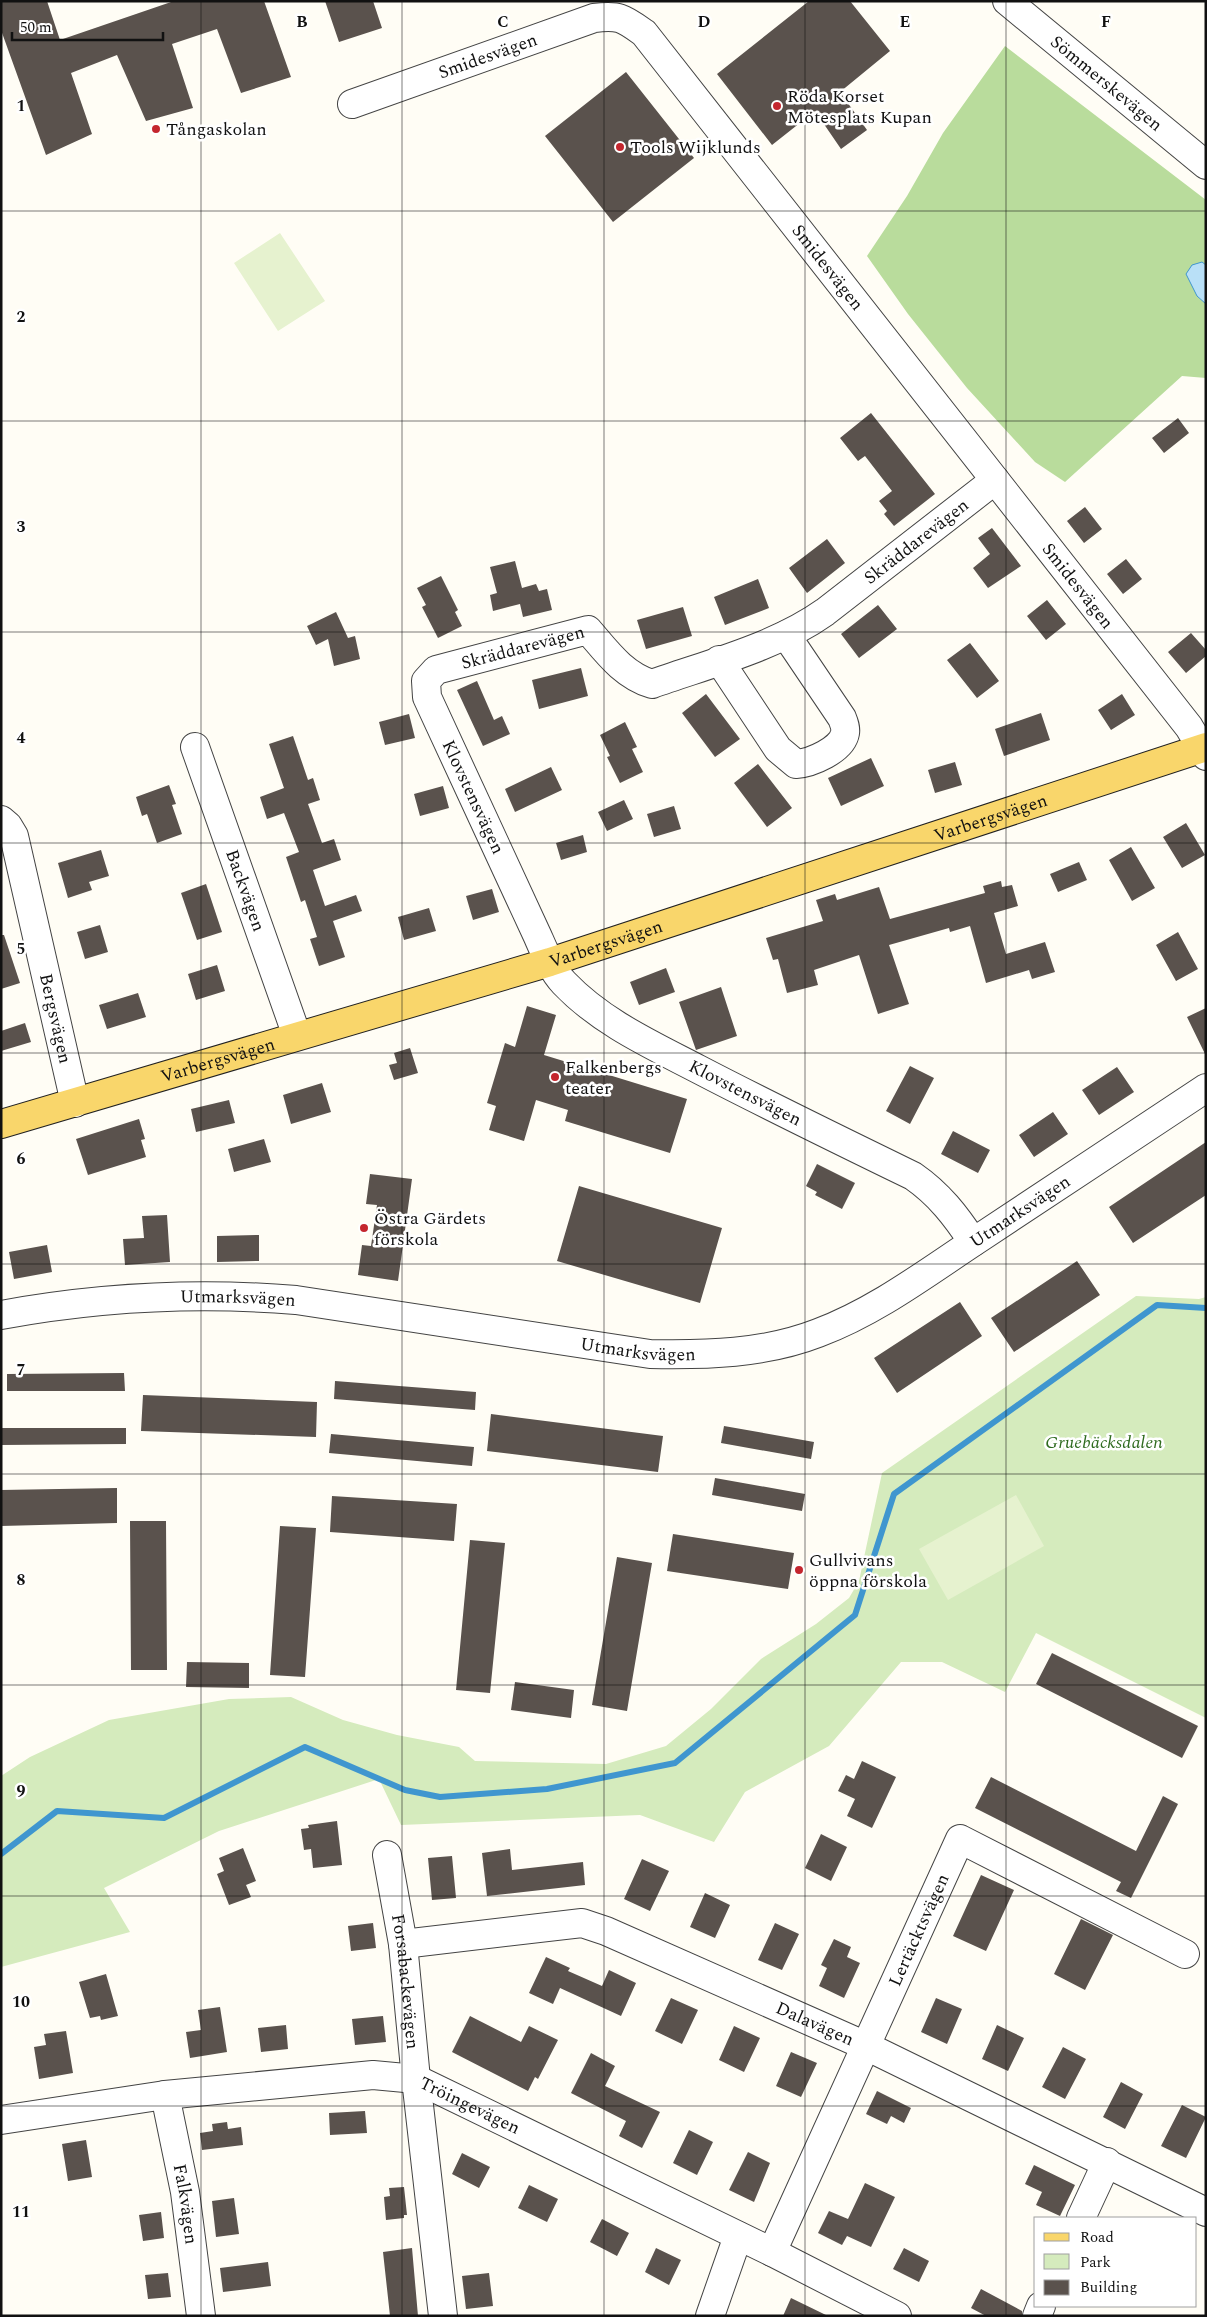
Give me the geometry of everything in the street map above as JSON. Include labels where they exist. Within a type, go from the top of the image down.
[{"type":"main road","name":"Varbergsvägen","points":[[1,1124],[550,962],[1204,751]]},
{"type":"street","name":"Sömmerskevägen","points":[[1007,1],[1206,165]]},
{"type":"street","name":"Smidesvägen","points":[[352,104],[585,21],[609,17],[629,10],[644,33],[670,63],[1189,727],[1204,751]]},
{"type":"street","name":"Skräddarevägen","points":[[426,680],[436,670],[588,630],[624,671],[639,680],[652,684],[804,627],[995,480]]},
{"type":"street","points":[[719,660],[778,749],[796,764],[806,763],[821,757],[840,743],[845,734],[845,726],[786,635]]},
{"type":"street","name":"Klovstensvägen","points":[[426,680],[427,697],[550,962],[563,982],[582,1000],[619,1027],[748,1095],[913,1176],[931,1188],[973,1242]]},
{"type":"street","name":"Backvägen","points":[[195,747],[297,1036]]},
{"type":"street","name":"Bergsvägen","points":[[1,820],[8,826],[14,836],[75,1103]]},
{"type":"street","name":"Utmarksvägen","points":[[1,1315],[82,1303],[159,1297],[245,1296],[296,1300],[650,1354],[704,1355],[737,1353],[818,1333],[905,1288],[1206,1088]]},
{"type":"street","name":"Lertäcktsvägen","points":[[772,2252],[960,1838],[1185,1954]]},
{"type":"street","name":"Forsabackevägen","points":[[387,1854],[403,1944],[416,2079],[443,2316]]},
{"type":"street","name":"Dalavägen","points":[[403,1944],[582,1923],[606,1931],[866,2046],[1206,2212]]},
{"type":"street","name":"Tröingevägen","points":[[1,2120],[165,2094],[373,2075],[416,2079],[772,2252],[897,2316]]},
{"type":"street","name":"Falkvägen","points":[[165,2094],[186,2192],[201,2316]]},
{"type":"street","points":[[1081,2217],[1107,2162]]},
{"type":"street","points":[[710,2316],[738,2236]]},
{"type":"green space","points":[[1005,46],[1206,200],[1206,265],[1202,262],[1197,296],[1206,304],[1206,378],[1182,376],[1065,482],[1035,462],[967,388],[908,314],[867,256],[907,196],[943,133]]},
{"type":"green space","points":[[280,233],[325,301],[278,331],[234,263]]},
{"type":"green space","name":"Gruebäcksdalen","points":[[1136,1296],[1199,1299],[1206,1297],[1206,1718],[1036,1633],[1005,1692],[942,1662],[901,1662],[829,1746],[745,1792],[714,1842],[640,1815],[401,1825],[379,1779],[219,1831],[104,1888],[130,1932],[1,1967],[1,1776],[30,1757],[109,1720],[229,1699],[291,1697],[343,1720],[397,1735],[459,1747],[475,1761],[606,1764],[666,1746],[711,1709],[761,1659],[816,1624],[849,1598],[859,1581],[882,1473]]},
{"type":"green space","points":[[1016,1495],[1044,1546],[948,1600],[919,1549]]},
{"type":"water","points":[[1202,262],[1206,265],[1206,304],[1197,296],[1186,274],[1192,265]]},
{"type":"building","points":[[1,1],[47,1],[60,40],[174,1],[264,1],[291,77],[241,93],[217,29],[172,44],[193,108],[146,121],[117,55],[71,73],[92,134],[46,155],[1,30]]},
{"type":"building","points":[[325,1],[373,1],[382,28],[339,42]]},
{"type":"building","points":[[809,1],[850,1],[890,51],[840,92],[867,130],[841,149],[815,111],[772,145],[717,74]]},
{"type":"building","name":"Tools Wijklunds","points":[[626,72],[694,158],[613,222],[545,136]]},
{"type":"building","points":[[871,413],[935,494],[894,526],[884,514],[887,511],[879,501],[892,491],[865,456],[858,461],[840,438]]},
{"type":"building","points":[[1178,418],[1189,433],[1164,453],[1152,438]]},
{"type":"building","points":[[1085,507],[1102,529],[1084,543],[1067,521]]},
{"type":"building","points":[[992,528],[1021,566],[988,588],[973,568],[990,554],[978,538]]},
{"type":"building","points":[[827,539],[845,563],[807,593],[789,568]]},
{"type":"building","points":[[1126,559],[1142,579],[1123,594],[1107,574]]},
{"type":"building","points":[[515,561],[522,588],[536,584],[539,591],[547,589],[552,610],[523,617],[520,604],[493,611],[490,595],[497,593],[490,567]]},
{"type":"building","points":[[441,576],[458,610],[455,612],[462,626],[438,638],[422,607],[426,605],[417,588]]},
{"type":"building","points":[[758,579],[769,608],[725,625],[714,597]]},
{"type":"building","points":[[1047,600],[1066,624],[1046,640],[1027,616]]},
{"type":"building","points":[[878,605],[897,629],[859,658],[841,634]]},
{"type":"building","points":[[683,607],[692,636],[646,649],[637,620]]},
{"type":"building","points":[[336,612],[348,638],[355,636],[360,659],[334,666],[328,639],[316,645],[307,626]]},
{"type":"building","points":[[1191,633],[1206,650],[1206,656],[1186,673],[1168,652]]},
{"type":"building","points":[[970,643],[999,681],[977,698],[947,660]]},
{"type":"building","points":[[581,668],[588,696],[539,709],[532,680]]},
{"type":"building","points":[[477,681],[494,720],[502,716],[510,734],[483,746],[457,690]]},
{"type":"building","points":[[706,694],[740,739],[715,757],[682,713]]},
{"type":"building","points":[[1122,694],[1135,715],[1111,730],[1098,710]]},
{"type":"building","points":[[1041,713],[1050,740],[1004,756],[995,729]]},
{"type":"building","points":[[409,714],[415,738],[385,745],[379,722]]},
{"type":"building","points":[[625,722],[637,747],[632,749],[643,772],[620,783],[607,757],[610,756],[600,735]]},
{"type":"building","points":[[293,736],[308,780],[313,778],[320,800],[308,804],[322,843],[334,839],[341,860],[313,870],[325,906],[356,895],[362,911],[333,921],[345,957],[319,966],[310,939],[317,937],[305,900],[301,902],[286,857],[299,852],[284,813],[267,819],[260,797],[284,788],[269,744]]},
{"type":"building","points":[[871,758],[884,786],[841,806],[828,778]]},
{"type":"building","points":[[955,762],[962,785],[935,793],[928,770]]},
{"type":"building","points":[[758,764],[792,808],[767,827],[734,783]]},
{"type":"building","points":[[551,767],[562,790],[515,812],[505,789]]},
{"type":"building","points":[[169,785],[176,804],[172,805],[182,834],[157,843],[147,814],[142,816],[136,797]]},
{"type":"building","points":[[443,786],[449,808],[420,816],[414,794]]},
{"type":"building","points":[[624,800],[633,819],[607,831],[598,812]]},
{"type":"building","points":[[674,806],[681,829],[654,837],[647,814]]},
{"type":"building","points":[[1186,823],[1205,855],[1182,868],[1163,837]]},
{"type":"building","points":[[583,835],[587,852],[561,860],[556,843]]},
{"type":"building","points":[[1131,847],[1155,888],[1132,901],[1109,860]]},
{"type":"building","points":[[101,850],[109,876],[89,882],[92,890],[68,898],[58,863]]},
{"type":"building","points":[[1079,862],[1087,880],[1058,892],[1050,874]]},
{"type":"building","points":[[1001,881],[1002,887],[1012,885],[1018,906],[994,913],[1006,954],[1045,942],[1055,972],[1032,979],[1029,970],[986,983],[970,926],[950,932],[949,928],[889,945],[909,1004],[878,1014],[859,955],[814,970],[818,985],[787,993],[778,959],[773,960],[766,938],[823,921],[816,900],[835,894],[837,900],[879,887],[890,919],[985,893],[983,886]]},
{"type":"building","points":[[206,884],[222,932],[197,940],[181,893]]},
{"type":"building","points":[[492,889],[499,912],[473,920],[466,896]]},
{"type":"building","points":[[429,908],[436,931],[404,940],[398,917]]},
{"type":"building","points":[[100,925],[108,952],[85,959],[77,932]]},
{"type":"building","points":[[1178,932],[1198,969],[1176,981],[1156,945]]},
{"type":"building","points":[[1,935],[4,935],[20,983],[1,989]]},
{"type":"building","points":[[217,965],[225,991],[196,1000],[188,974]]},
{"type":"building","points":[[666,968],[675,992],[639,1005],[630,982]]},
{"type":"building","points":[[721,987],[737,1036],[696,1050],[679,1002]]},
{"type":"building","points":[[138,993],[146,1017],[107,1029],[99,1005]]},
{"type":"building","name":"Falkenbergs teater","points":[[527,1006],[556,1015],[544,1055],[687,1099],[670,1153],[565,1121],[568,1110],[536,1100],[524,1141],[489,1130],[496,1106],[487,1103],[505,1043],[515,1047]]},
{"type":"building","points":[[1206,1008],[1206,1056],[1187,1017]]},
{"type":"building","points":[[25,1023],[31,1042],[1,1051],[1,1031]]},
{"type":"building","points":[[410,1048],[418,1073],[394,1080],[389,1065],[397,1063],[394,1053]]},
{"type":"building","points":[[910,1066],[934,1078],[910,1124],[886,1111]]},
{"type":"building","points":[[1117,1067],[1134,1092],[1099,1115],[1082,1090]]},
{"type":"building","points":[[322,1083],[331,1112],[291,1124],[283,1095]]},
{"type":"building","points":[[229,1100],[235,1123],[196,1132],[191,1109]]},
{"type":"building","points":[[1053,1112],[1068,1134],[1034,1157],[1019,1135]]},
{"type":"building","points":[[139,1119],[145,1139],[141,1140],[146,1157],[88,1175],[76,1139]]},
{"type":"building","points":[[953,1131],[990,1150],[978,1173],[941,1154]]},
{"type":"building","points":[[264,1139],[271,1162],[234,1172],[228,1149]]},
{"type":"building","points":[[1206,1142],[1206,1195],[1133,1243],[1109,1207]]},
{"type":"building","points":[[817,1164],[855,1183],[842,1209],[815,1195],[817,1192],[806,1186]]},
{"type":"building","points":[[370,1174],[412,1179],[398,1281],[358,1275],[362,1245],[371,1246],[377,1205],[366,1204]]},
{"type":"building","points":[[579,1186],[722,1228],[700,1303],[557,1261]]},
{"type":"building","points":[[167,1215],[170,1262],[125,1265],[123,1239],[144,1238],[142,1216]]},
{"type":"building","points":[[259,1235],[259,1261],[217,1262],[217,1236]]},
{"type":"building","points":[[47,1245],[52,1272],[14,1279],[9,1252]]},
{"type":"building","points":[[1077,1261],[1100,1295],[1014,1352],[991,1318]]},
{"type":"building","points":[[960,1302],[982,1336],[897,1393],[874,1358]]},
{"type":"building","points":[[124,1373],[125,1391],[7,1391],[7,1374]]},
{"type":"building","points":[[335,1381],[476,1392],[475,1410],[334,1399]]},
{"type":"building","points":[[143,1395],[317,1402],[316,1437],[141,1431]]},
{"type":"building","points":[[491,1414],[663,1436],[658,1472],[487,1451]]},
{"type":"building","points":[[724,1426],[814,1442],[811,1459],[721,1443]]},
{"type":"building","points":[[1,1428],[126,1428],[126,1444],[1,1445]]},
{"type":"building","points":[[331,1434],[474,1447],[472,1466],[329,1453]]},
{"type":"building","points":[[715,1478],[805,1494],[802,1511],[712,1495]]},
{"type":"building","points":[[117,1488],[117,1523],[1,1526],[1,1490]]},
{"type":"building","points":[[332,1496],[457,1504],[454,1541],[330,1532]]},
{"type":"building","points":[[130,1521],[166,1521],[167,1670],[131,1670]]},
{"type":"building","points":[[280,1526],[316,1528],[305,1677],[270,1675]]},
{"type":"building","points":[[673,1534],[794,1553],[788,1589],[667,1571]]},
{"type":"building","points":[[470,1540],[505,1543],[490,1693],[456,1690]]},
{"type":"building","points":[[617,1557],[652,1563],[627,1711],[592,1705]]},
{"type":"building","points":[[1052,1653],[1198,1726],[1182,1758],[1036,1684]]},
{"type":"building","points":[[187,1662],[249,1663],[249,1688],[186,1687]]},
{"type":"building","points":[[515,1682],[574,1690],[571,1718],[511,1710]]},
{"type":"building","points":[[862,1761],[896,1777],[872,1828],[847,1816],[855,1799],[838,1791],[846,1775],[854,1779]]},
{"type":"building","points":[[991,1777],[1136,1851],[1163,1796],[1178,1804],[1131,1898],[1116,1891],[1121,1882],[975,1808]]},
{"type":"building","points":[[337,1821],[342,1865],[313,1868],[311,1849],[304,1850],[301,1829],[309,1828],[308,1825]]},
{"type":"building","points":[[821,1834],[847,1847],[831,1881],[805,1868]]},
{"type":"building","points":[[243,1848],[256,1881],[246,1885],[251,1897],[229,1905],[217,1874],[224,1871],[219,1858]]},
{"type":"building","points":[[510,1849],[512,1870],[583,1862],[585,1885],[487,1896],[482,1853]]},
{"type":"building","points":[[452,1856],[456,1898],[432,1900],[428,1858]]},
{"type":"building","points":[[642,1859],[669,1871],[650,1911],[624,1899]]},
{"type":"building","points":[[981,1875],[1014,1890],[986,1951],[953,1936]]},
{"type":"building","points":[[705,1893],[730,1905],[715,1938],[690,1927]]},
{"type":"building","points":[[1081,1919],[1113,1935],[1085,1990],[1054,1974]]},
{"type":"building","points":[[373,1923],[376,1948],[351,1951],[348,1926]]},
{"type":"building","points":[[775,1923],[799,1934],[782,1970],[758,1960]]},
{"type":"building","points":[[834,1939],[851,1947],[847,1957],[860,1963],[844,1998],[819,1986],[827,1968],[821,1965]]},
{"type":"building","points":[[546,1957],[570,1968],[568,1971],[602,1986],[609,1970],[636,1983],[621,2016],[560,1988],[553,2004],[529,1993]]},
{"type":"building","points":[[106,1974],[118,2016],[101,2020],[100,2016],[90,2018],[79,1982]]},
{"type":"building","points":[[671,1998],[698,2010],[682,2044],[655,2031]]},
{"type":"building","points":[[936,1998],[962,2009],[947,2044],[921,2032]]},
{"type":"building","points":[[220,2007],[227,2052],[190,2058],[186,2032],[201,2030],[198,2010]]},
{"type":"building","points":[[383,2016],[386,2042],[355,2045],[352,2019]]},
{"type":"building","points":[[470,2016],[521,2042],[529,2026],[558,2040],[538,2079],[535,2077],[528,2091],[452,2052]]},
{"type":"building","points":[[286,2025],[288,2049],[261,2052],[258,2028]]},
{"type":"building","points":[[997,2025],[1024,2038],[1008,2071],[982,2059]]},
{"type":"building","points":[[734,2026],[760,2038],[744,2072],[719,2060]]},
{"type":"building","points":[[66,2031],[73,2073],[39,2079],[34,2047],[46,2045],[44,2034]]},
{"type":"building","points":[[1063,2047],[1086,2059],[1065,2099],[1042,2087]]},
{"type":"building","points":[[791,2052],[817,2063],[801,2097],[776,2086]]},
{"type":"building","points":[[591,2053],[615,2066],[605,2086],[660,2112],[642,2148],[619,2136],[626,2121],[571,2093]]},
{"type":"building","points":[[1121,2082],[1143,2094],[1125,2129],[1103,2117]]},
{"type":"building","points":[[877,2091],[911,2108],[904,2123],[891,2116],[887,2124],[866,2114]]},
{"type":"building","points":[[1182,2105],[1206,2117],[1186,2158],[1161,2146]]},
{"type":"building","points":[[365,2111],[367,2133],[330,2135],[329,2113]]},
{"type":"building","points":[[227,2122],[228,2129],[241,2127],[243,2145],[202,2150],[200,2133],[213,2131],[212,2124]]},
{"type":"building","points":[[689,2130],[713,2142],[697,2175],[673,2163]]},
{"type":"building","points":[[86,2140],[92,2177],[68,2181],[62,2144]]},
{"type":"building","points":[[748,2152],[770,2163],[754,2202],[729,2190]]},
{"type":"building","points":[[462,2153],[490,2167],[479,2188],[452,2174]]},
{"type":"building","points":[[1034,2165],[1075,2185],[1060,2216],[1036,2205],[1042,2192],[1025,2184]]},
{"type":"building","points":[[865,2183],[895,2197],[871,2247],[847,2236],[842,2245],[818,2233],[829,2211],[848,2219]]},
{"type":"building","points":[[529,2185],[558,2199],[547,2222],[518,2208]]},
{"type":"building","points":[[404,2187],[407,2215],[404,2215],[404,2218],[386,2220],[384,2197],[390,2196],[389,2188]]},
{"type":"building","points":[[234,2198],[239,2234],[216,2237],[212,2201]]},
{"type":"building","points":[[161,2212],[164,2238],[143,2241],[139,2215]]},
{"type":"building","points":[[602,2219],[629,2233],[617,2256],[590,2242]]},
{"type":"building","points":[[412,2248],[418,2316],[390,2316],[383,2252]]},
{"type":"building","points":[[656,2248],[681,2260],[669,2285],[645,2272]]},
{"type":"building","points":[[904,2248],[929,2261],[919,2282],[893,2269]]},
{"type":"building","points":[[268,2262],[271,2286],[223,2292],[220,2268]]},
{"type":"building","points":[[168,2273],[171,2297],[148,2299],[145,2275]]},
{"type":"building","points":[[489,2273],[493,2306],[466,2309],[462,2276]]},
{"type":"building","points":[[981,2289],[1022,2311],[1022,2316],[986,2316],[971,2308]]},
{"type":"building","points":[[791,2298],[828,2316],[783,2316]]},
{"type":"waterway","points":[[1,1854],[57,1811],[164,1818],[305,1747],[405,1790],[440,1797],[547,1789],[675,1763],[855,1615],[894,1494],[1157,1305],[1206,1308]]},
{"type":"place","name":"Röda Korset Mötesplats Kupan","points":[[777,106]]},
{"type":"place","name":"Tångaskolan","points":[[156,129]]},
{"type":"place","name":"Tools Wijklunds","points":[[620,147]]},
{"type":"place","name":"Falkenbergs teater","points":[[555,1077]]},
{"type":"place","name":"Östra Gärdets förskola","points":[[364,1228]]},
{"type":"place","name":"Gullvivans öppna förskola","points":[[799,1570]]}]
